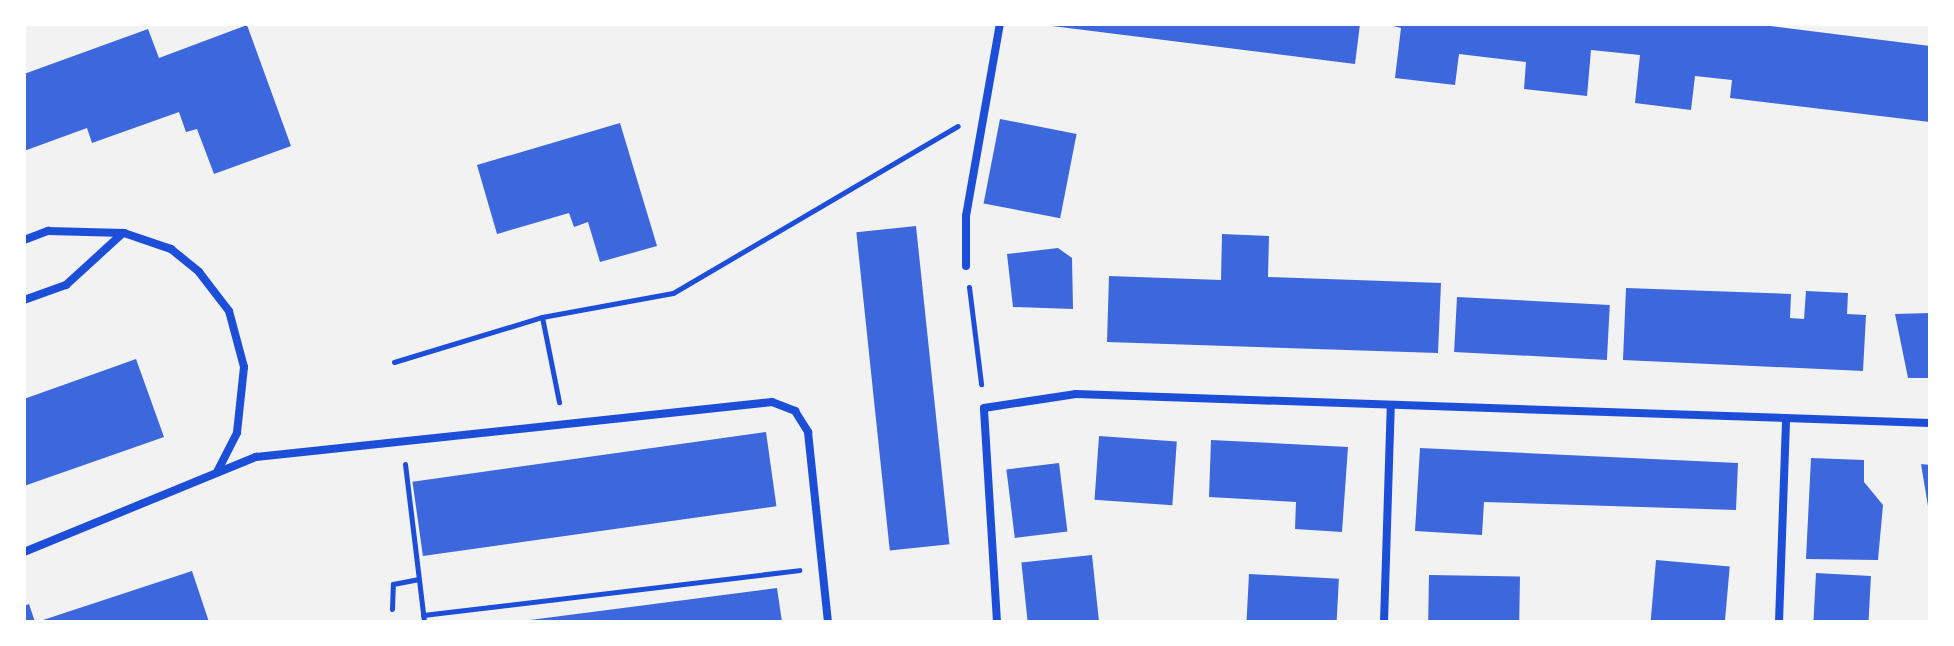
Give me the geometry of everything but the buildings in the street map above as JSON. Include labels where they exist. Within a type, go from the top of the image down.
[{"type":"street","points":[[966,266],[966,216],[1000,24]]},
{"type":"street","points":[[24,240],[48,231],[124,233],[171,249],[199,272],[229,311],[244,367],[237,433],[217,472]]},
{"type":"street","points":[[24,300],[66,285],[124,233]]},
{"type":"street","points":[[997,622],[984,408],[1076,394],[1930,423]]},
{"type":"street","points":[[24,552],[256,457],[772,402],[787,406],[805,423],[828,622]]},
{"type":"street","points":[[1384,622],[1391,405]]},
{"type":"street","points":[[1779,622],[1786,418]]},
{"type":"path","points":[[394,362],[542,317],[673,293],[986,110]]},
{"type":"path","points":[[966,266],[984,408]]},
{"type":"path","points":[[542,317],[563,422]]},
{"type":"path","points":[[402,441],[423,618],[823,567]]},
{"type":"path","points":[[392,609],[393,584],[418,579]]}]
